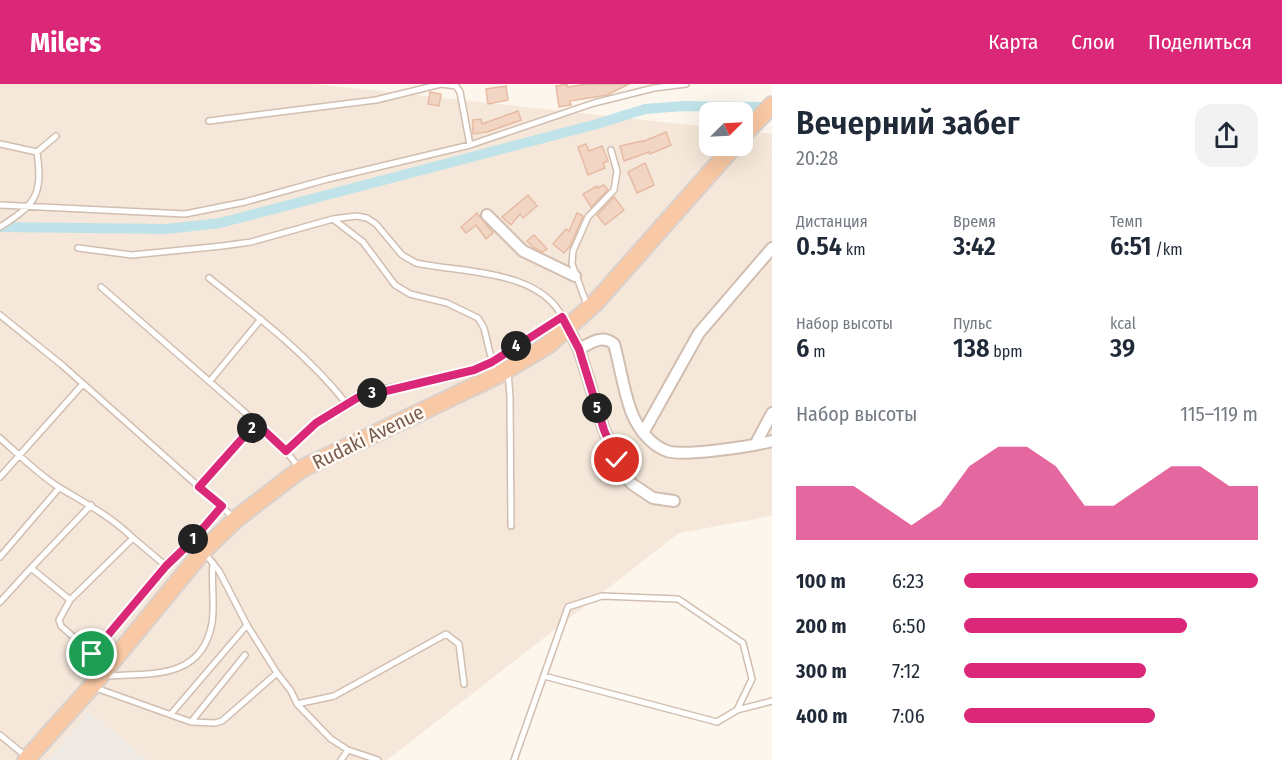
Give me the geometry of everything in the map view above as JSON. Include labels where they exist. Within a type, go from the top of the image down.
[{"type":"highway","points":[[753,124],[772,105]]},
{"type":"highway","name":"Rudaki Avenue","points":[[27,759],[100,677],[203,552],[236,519],[301,469],[548,345],[565,322],[589,309],[725,156]]},
{"type":"street","points":[[487,215],[523,251],[576,276]]},
{"type":"street","points":[[643,433],[699,333],[772,248]]},
{"type":"street","points":[[565,322],[579,349],[604,430],[625,476],[632,484],[653,498],[674,501]]},
{"type":"street","points":[[579,349],[601,338],[608,339],[614,344],[630,408],[643,433],[657,446],[668,452],[684,453],[772,441]]},
{"type":"street","points":[[755,445],[772,413]]},
{"type":"lane","points":[[208,121],[376,100],[441,84],[450,84],[456,86],[460,92],[470,145]]},
{"type":"lane","points":[[0,205],[25,210],[185,214],[245,202],[328,179],[470,145],[594,103],[654,88],[686,84]]},
{"type":"lane","points":[[37,152],[57,136]]},
{"type":"lane","points":[[0,144],[37,152]]},
{"type":"lane","points":[[589,309],[572,264],[573,251],[588,217],[609,198],[614,190],[617,171],[611,150]]},
{"type":"lane","points":[[0,228],[25,210],[38,193],[40,174],[37,152]]},
{"type":"lane","points":[[78,248],[132,255],[222,246],[251,242],[333,219],[356,216],[367,218],[376,224],[402,255],[416,263],[522,282],[550,299],[565,322]]},
{"type":"lane","points":[[333,219],[363,242],[395,285],[410,294],[447,303],[478,318],[484,328],[510,397],[511,526]]},
{"type":"lane","points":[[209,278],[261,319],[331,385],[346,403]]},
{"type":"lane","points":[[101,287],[210,381],[286,451],[301,469]]},
{"type":"lane","points":[[0,315],[62,365],[236,519]]},
{"type":"lane","points":[[210,381],[261,319]]},
{"type":"lane","points":[[286,451],[316,423],[346,403],[367,394],[474,370],[498,369]]},
{"type":"lane","points":[[0,477],[82,385]]},
{"type":"lane","points":[[199,487],[256,423]]},
{"type":"lane","points":[[0,438],[59,488],[91,505],[121,526],[166,566]]},
{"type":"lane","points":[[0,557],[59,488]]},
{"type":"lane","points":[[0,602],[91,505]]},
{"type":"lane","points":[[100,677],[174,671],[191,662],[202,650],[212,624],[211,579],[203,552],[222,506]]},
{"type":"lane","points":[[133,538],[70,600],[60,623],[92,654],[100,677],[171,714],[191,722],[215,723],[222,721],[277,673]]},
{"type":"lane","points":[[92,654],[166,566],[203,552]]},
{"type":"lane","points":[[203,552],[277,673],[291,690],[297,704],[331,739],[348,750],[378,760]]},
{"type":"lane","points":[[31,568],[70,600]]},
{"type":"lane","points":[[514,760],[568,607],[602,596],[678,598],[743,643],[752,679],[737,710]]},
{"type":"lane","points":[[171,714],[247,625]]},
{"type":"lane","points":[[297,704],[334,696],[446,634],[459,644],[464,684]]},
{"type":"lane","points":[[191,722],[245,655]]},
{"type":"lane","points":[[544,676],[717,722],[737,710],[772,701]]},
{"type":"lane","points":[[0,735],[27,759]]},
{"type":"lane","points":[[341,760],[348,750]]},
{"type":"shaded area","points":[[0,84],[314,84],[699,126],[699,156],[753,156],[753,132],[772,134],[772,516],[679,533],[387,760],[148,760],[88,712],[49,760],[0,760]]},
{"type":"shaded area","points":[[88,711],[148,760],[49,760]]},
{"type":"building","points":[[567,84],[567,87],[589,84],[629,84],[607,95],[570,101],[571,105],[559,107],[556,86]]},
{"type":"building","points":[[506,86],[508,100],[488,104],[486,89]]},
{"type":"building","points":[[430,92],[441,94],[439,106],[428,104]]},
{"type":"building","points":[[518,111],[521,120],[487,132],[473,134],[473,120],[481,119],[482,124]]},
{"type":"building","points":[[666,132],[671,145],[624,161],[620,146],[642,142]]},
{"type":"building","points":[[586,144],[589,151],[602,146],[608,161],[603,163],[605,168],[588,175],[578,147]]},
{"type":"building","points":[[645,163],[654,185],[637,193],[628,172]]},
{"type":"building","points":[[604,185],[608,190],[591,207],[583,194],[597,186],[598,188]]},
{"type":"building","points":[[528,195],[537,206],[523,218],[520,214],[511,225],[502,217]]},
{"type":"building","points":[[614,197],[624,210],[605,225],[597,215]]},
{"type":"building","points":[[477,213],[493,233],[486,239],[476,225],[466,233],[461,227]]},
{"type":"building","points":[[577,213],[583,216],[570,246],[564,253],[553,244],[566,229],[569,231]]},
{"type":"building","points":[[534,235],[547,249],[543,252],[534,248],[527,241]]},
{"type":"waterway","points":[[0,227],[167,229],[220,223],[597,124],[645,109],[684,106],[759,107]]},
{"type":"route","points":[[92,654],[166,566],[192,541],[222,506],[199,487],[256,423],[286,451],[316,423],[346,403],[367,394],[474,370],[492,362],[562,317],[579,349],[604,430],[617,460]]}]
